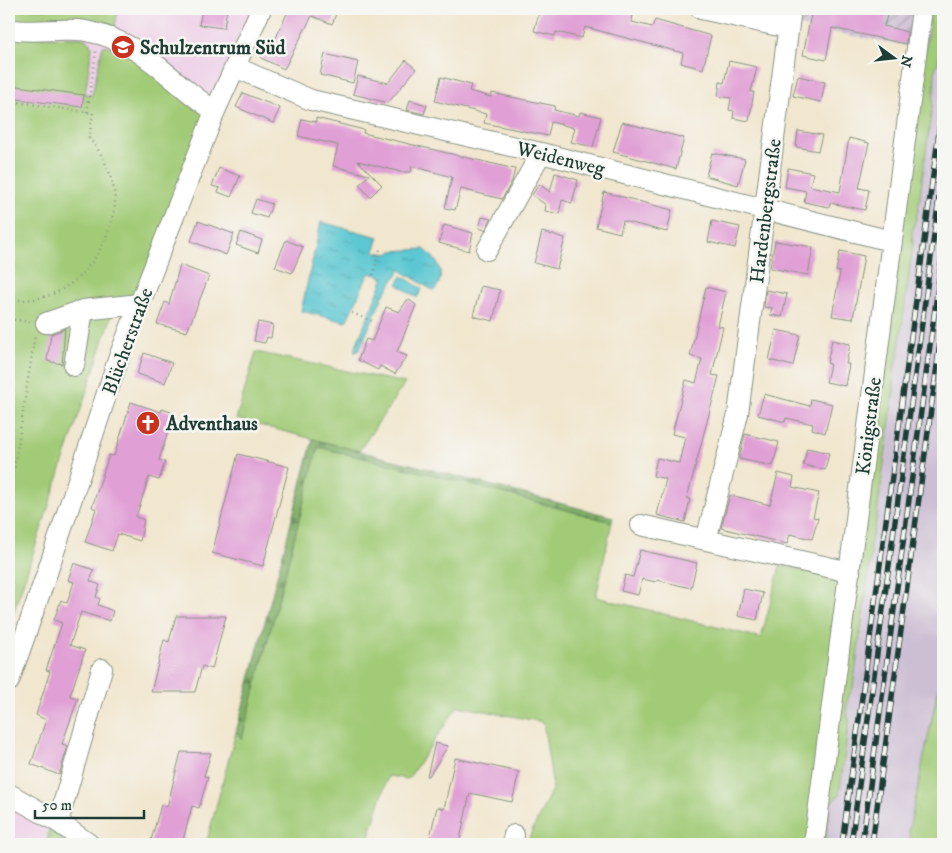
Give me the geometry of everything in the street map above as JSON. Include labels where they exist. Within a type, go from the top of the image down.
[{"type":"street","name":"Blücherstraße","points":[[9,681],[47,574],[119,357],[215,111],[261,9]]},
{"type":"street","points":[[700,9],[790,18]]},
{"type":"street","name":"Königstraße","points":[[814,844],[922,9]]},
{"type":"street","name":"Hardenbergstraße","points":[[706,540],[738,414],[790,18]]},
{"type":"street","points":[[9,29],[85,31],[133,47],[160,67],[193,97],[215,111]]},
{"type":"street","name":"Weidenweg","points":[[235,67],[311,100],[542,153],[891,241]]},
{"type":"street","points":[[487,250],[542,153]]},
{"type":"street","points":[[41,323],[83,310],[140,304]]},
{"type":"street","points":[[74,366],[83,310]]},
{"type":"street","points":[[641,525],[850,572]]},
{"type":"street","points":[[58,822],[102,669]]},
{"type":"street","points":[[9,794],[58,822],[89,844]]},
{"type":"path","points":[[87,112],[98,35]]},
{"type":"path","points":[[9,101],[93,113],[89,138],[101,152],[112,182],[115,202],[101,251],[89,268],[66,287],[45,298],[20,301],[9,300]]},
{"type":"path","points":[[373,275],[380,249]]},
{"type":"path","points":[[352,313],[373,322]]},
{"type":"path","points":[[9,319],[41,323],[9,502]]},
{"type":"shaded area","name":"Schulzentrum Süd","points":[[9,9],[255,9],[208,110],[9,84]]},
{"type":"shaded area","points":[[800,9],[931,9],[926,49],[798,26]]},
{"type":"shaded area","points":[[943,26],[943,665],[909,830],[912,844],[825,844],[830,804],[839,795],[849,721],[846,709],[847,698],[853,688],[871,555],[870,544],[876,521],[894,391],[894,368],[898,357],[913,244],[912,232],[918,210],[934,92],[935,69],[939,59]]},
{"type":"shaded area","points":[[9,801],[51,826],[47,833],[47,844],[9,844]]},
{"type":"green space","points":[[9,9],[118,9],[114,33],[9,22]]},
{"type":"green space","points":[[931,9],[943,9],[939,59],[935,69],[934,92],[918,210],[912,232],[913,244],[898,357],[894,368],[894,391],[876,521],[870,544],[871,555],[853,688],[847,704],[849,721],[839,795],[830,804],[825,844],[526,844],[553,787],[543,722],[458,706],[408,779],[388,776],[369,837],[394,844],[206,844],[236,732],[242,738],[318,447],[434,475],[612,522],[596,597],[761,638],[780,566],[856,581]]},
{"type":"green space","points":[[9,36],[83,38],[89,41],[92,48],[85,94],[92,95],[103,45],[131,52],[208,110],[134,300],[113,312],[9,626]]},
{"type":"green space","points":[[256,352],[405,383],[359,451],[236,419]]},
{"type":"green space","points":[[313,439],[613,517],[612,522],[434,475],[318,447],[242,739],[236,732]]},
{"type":"green space","points":[[943,665],[943,834],[941,844],[912,844],[909,830]]},
{"type":"green space","points":[[49,828],[70,844],[47,844]]},
{"type":"water","points":[[321,222],[379,237],[374,252],[388,254],[392,251],[424,249],[434,258],[440,268],[440,279],[434,291],[400,270],[383,296],[359,350],[355,353],[355,348],[383,280],[381,276],[369,273],[346,322],[301,311]]},
{"type":"water","points":[[402,276],[422,289],[417,298],[397,284]]},
{"type":"building","points":[[202,9],[227,9],[224,28],[199,25]]},
{"type":"building","points":[[289,9],[338,9],[332,24],[312,16],[284,69],[261,58],[271,39],[275,40]]},
{"type":"building","points":[[540,9],[607,9],[633,14],[632,22],[652,27],[655,20],[711,36],[703,69],[681,63],[683,53],[585,27],[582,38],[556,32],[555,36],[534,31]]},
{"type":"building","points":[[812,9],[889,9],[884,26],[907,32],[906,44],[832,28],[826,60],[803,55]]},
{"type":"building","points":[[325,54],[358,62],[353,83],[320,75]]},
{"type":"building","points":[[406,60],[416,69],[388,103],[353,94],[358,76],[388,83]]},
{"type":"building","points":[[729,61],[757,67],[751,92],[754,92],[749,121],[733,118],[734,111],[729,110],[731,98],[718,96],[720,82],[724,83]]},
{"type":"building","points":[[798,76],[825,82],[821,102],[793,96]]},
{"type":"building","points":[[441,77],[471,85],[469,91],[491,97],[492,93],[555,106],[554,110],[579,116],[580,112],[601,117],[593,147],[571,142],[575,128],[551,122],[548,136],[484,123],[486,114],[435,101]]},
{"type":"building","points":[[9,85],[84,95],[82,107],[9,98]]},
{"type":"building","points":[[243,93],[280,108],[273,123],[236,107]]},
{"type":"building","points":[[410,100],[427,105],[424,114],[407,110]]},
{"type":"building","points":[[316,118],[364,130],[363,133],[515,169],[512,181],[502,199],[461,189],[455,210],[445,208],[452,177],[412,166],[411,172],[401,172],[358,161],[382,185],[370,197],[359,185],[369,175],[333,166],[338,145],[298,136],[302,119],[316,122]]},
{"type":"building","points":[[622,122],[684,138],[676,169],[613,152]]},
{"type":"building","points":[[798,131],[822,135],[818,151],[796,147]]},
{"type":"building","points":[[849,138],[869,143],[859,188],[869,190],[865,210],[830,203],[829,207],[804,202],[806,191],[785,187],[788,168],[813,173],[810,186],[840,192]]},
{"type":"building","points":[[712,153],[745,159],[738,185],[706,176]]},
{"type":"building","points":[[219,168],[240,176],[231,197],[218,192],[220,188],[212,186]]},
{"type":"building","points":[[555,173],[578,180],[572,203],[562,200],[559,214],[545,211],[546,205],[532,195],[539,184],[550,192]]},
{"type":"building","points":[[604,192],[672,210],[667,232],[623,221],[620,233],[596,227]]},
{"type":"building","points":[[256,199],[272,204],[267,218],[251,213]]},
{"type":"building","points":[[482,217],[491,219],[485,230],[479,228]]},
{"type":"building","points":[[198,221],[234,234],[226,255],[191,241]]},
{"type":"building","points":[[712,221],[740,227],[735,248],[708,242]]},
{"type":"building","points":[[444,225],[473,233],[469,251],[439,243]]},
{"type":"building","points":[[241,232],[262,240],[258,253],[236,245]]},
{"type":"building","points":[[542,232],[565,238],[557,269],[534,263]]},
{"type":"building","points":[[286,240],[303,247],[292,273],[275,267]]},
{"type":"building","points":[[775,241],[813,247],[808,275],[770,268]]},
{"type":"building","points":[[840,251],[864,256],[853,319],[832,316],[840,272],[836,271]]},
{"type":"building","points":[[180,265],[209,276],[187,332],[157,324],[165,302],[169,304]]},
{"type":"building","points":[[481,286],[500,290],[493,321],[473,316]]},
{"type":"building","points":[[706,287],[726,292],[718,326],[723,327],[712,375],[719,376],[687,498],[690,499],[685,522],[657,515],[666,479],[653,476],[657,458],[679,463],[685,437],[672,434],[686,380],[696,383],[702,359],[690,356]]},
{"type":"building","points":[[766,290],[787,294],[782,317],[770,315],[772,308],[764,307]]},
{"type":"building","points":[[408,299],[416,305],[397,352],[407,356],[395,374],[380,366],[378,370],[358,360],[366,339],[372,341],[386,307],[399,312]]},
{"type":"building","points":[[258,322],[273,325],[271,338],[267,337],[265,343],[254,341]]},
{"type":"building","points":[[65,329],[62,364],[47,361],[51,334]]},
{"type":"building","points":[[776,330],[800,335],[793,366],[769,360]]},
{"type":"building","points":[[832,340],[850,344],[846,364],[849,364],[845,386],[826,382],[830,364],[827,363]]},
{"type":"building","points":[[144,353],[172,363],[165,383],[137,374]]},
{"type":"building","points":[[764,394],[810,406],[811,399],[832,404],[825,433],[812,429],[813,424],[786,418],[785,422],[758,415]]},
{"type":"building","points":[[131,402],[161,412],[162,409],[174,413],[159,460],[165,462],[159,480],[149,477],[136,517],[144,520],[140,541],[118,534],[112,551],[85,542],[96,509],[92,507],[109,455],[114,456]]},
{"type":"building","points":[[745,434],[779,442],[773,466],[739,459]]},
{"type":"building","points":[[807,448],[829,453],[825,470],[803,465]]},
{"type":"building","points":[[238,454],[289,467],[263,566],[212,553]]},
{"type":"building","points":[[778,473],[794,477],[792,487],[819,493],[813,517],[818,518],[812,539],[790,534],[787,544],[721,528],[730,495],[770,505]]},
{"type":"building","points":[[640,550],[697,563],[691,588],[657,580],[656,582],[642,579],[638,595],[621,591],[625,575],[633,577]]},
{"type":"building","points":[[74,563],[94,570],[90,581],[100,585],[96,597],[100,599],[98,605],[113,611],[110,621],[81,612],[70,645],[85,650],[70,696],[78,698],[62,744],[68,746],[59,775],[31,764],[46,720],[36,715],[50,671],[46,670],[62,623],[54,620],[61,600],[67,603],[74,582],[68,580]]},
{"type":"building","points":[[744,589],[763,593],[757,620],[738,616]]},
{"type":"building","points":[[176,616],[226,616],[212,669],[202,666],[195,692],[151,692],[164,640],[169,642]]},
{"type":"building","points":[[435,743],[448,746],[429,776],[427,776]]},
{"type":"building","points":[[181,752],[211,753],[204,776],[208,777],[199,808],[192,806],[182,844],[150,844],[161,805],[167,807]]},
{"type":"building","points":[[455,758],[519,772],[512,802],[470,793],[459,844],[429,841],[437,807],[444,809]]},
{"type":"railway","points":[[842,844],[943,102]]},
{"type":"railway","points":[[851,844],[943,169]]},
{"type":"railway","points":[[862,844],[943,250]]},
{"type":"railway","points":[[872,844],[943,321]]},
{"type":"place","name":"Schulzentrum Süd","points":[[123,47]]},
{"type":"place","name":"Adventhaus","points":[[148,423]]}]
